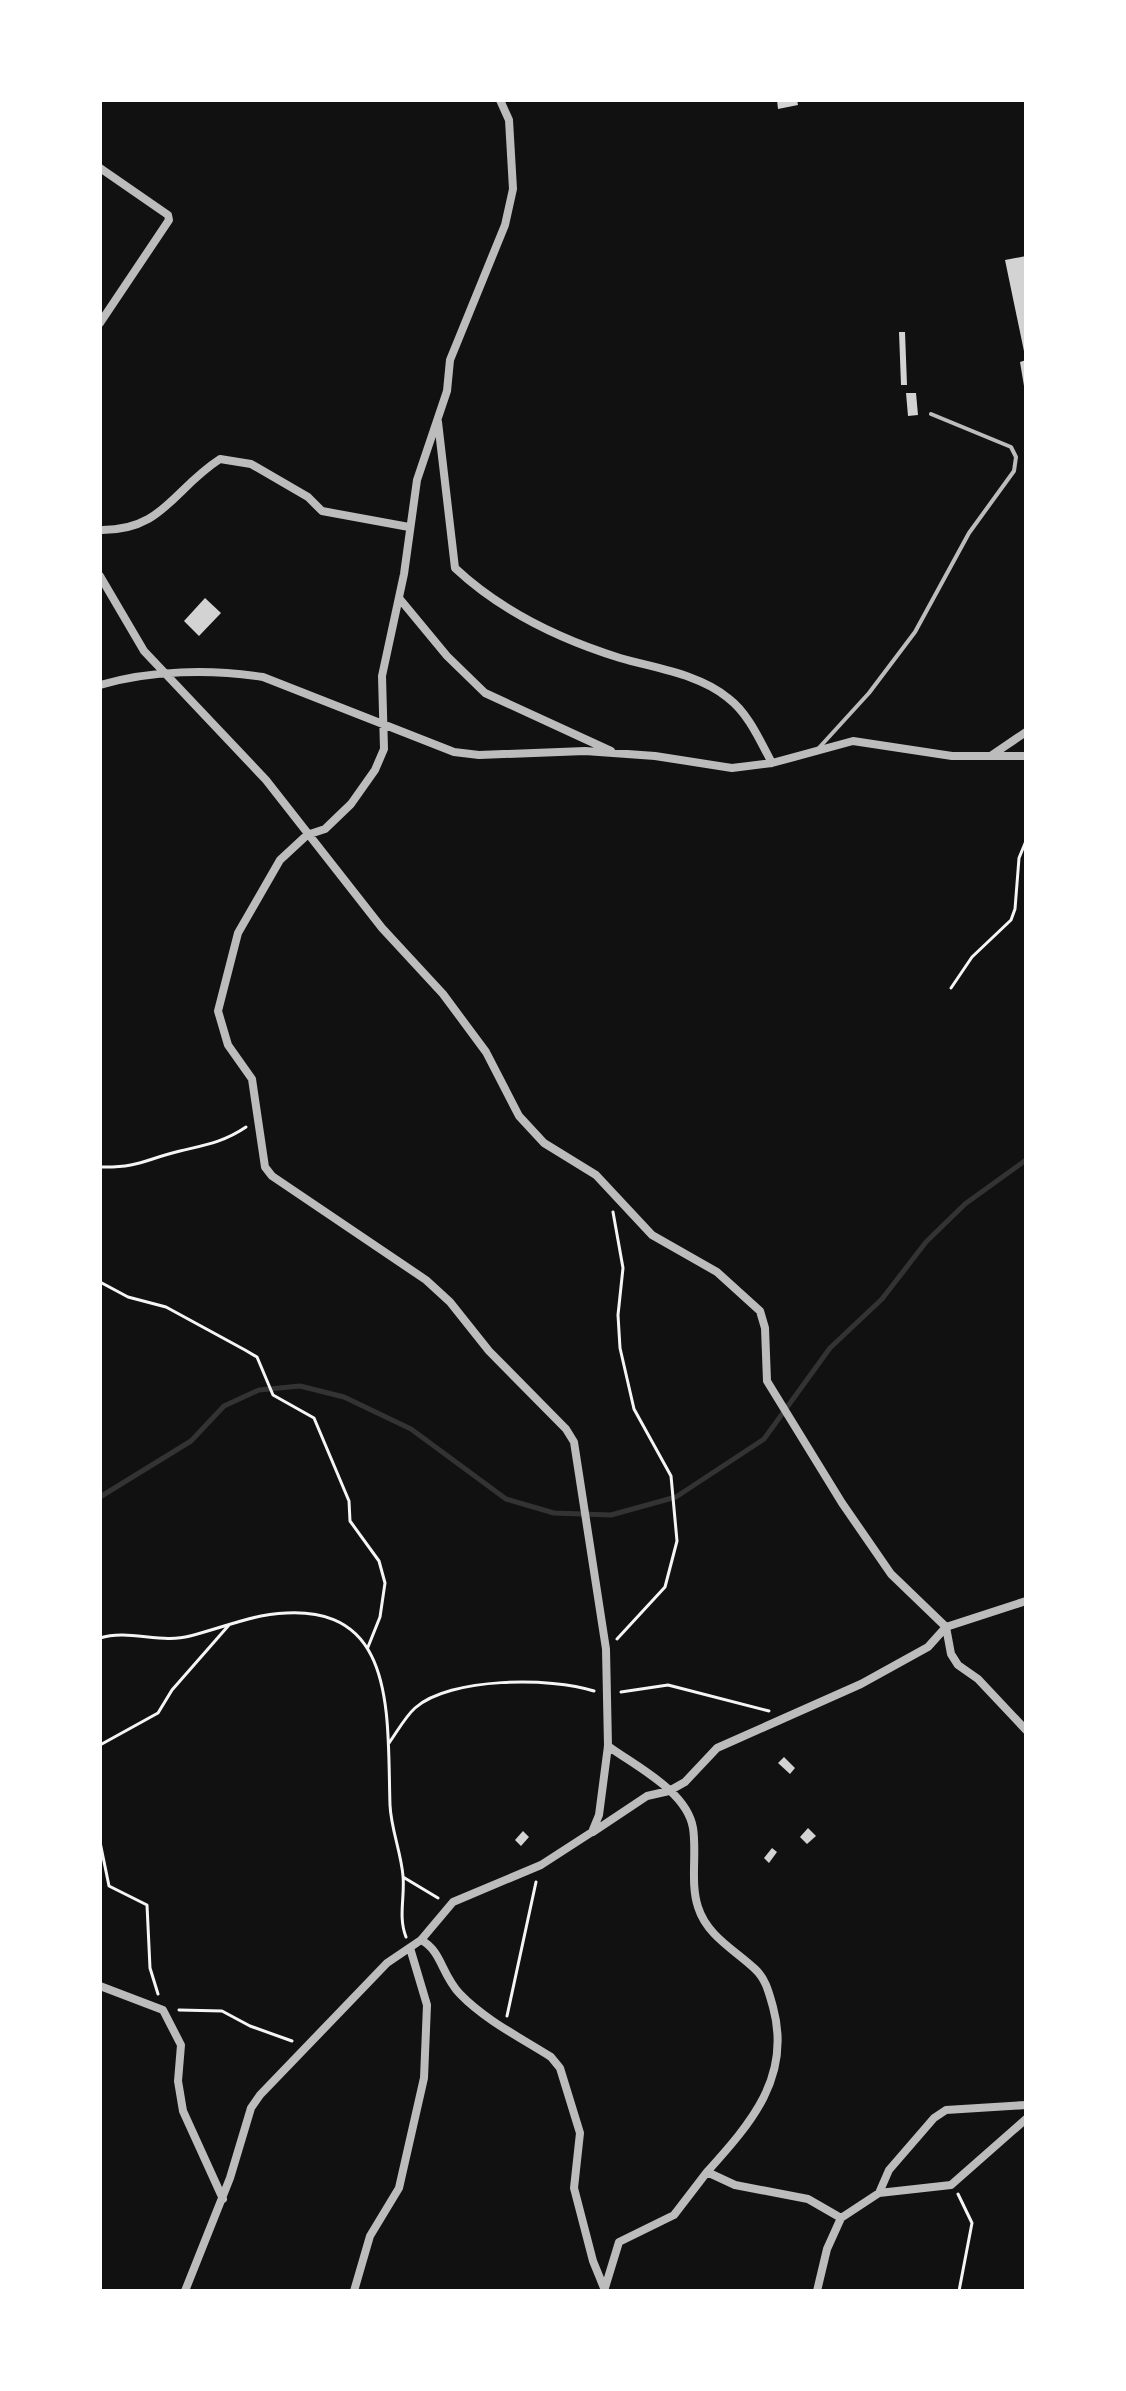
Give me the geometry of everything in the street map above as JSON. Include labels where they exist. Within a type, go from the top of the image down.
[{"type":"street","points":[[500,100],[509,120],[513,189],[505,225],[450,360],[447,391],[417,480],[399,598],[385,651],[384,749],[367,782],[351,804],[325,829],[307,835],[280,860],[238,933],[218,1011],[228,1045],[252,1079],[265,1167],[272,1176],[442,1294],[489,1351],[566,1429],[578,1455],[582,1509],[606,1649],[608,1746],[599,1815],[592,1832]]},
{"type":"street","points":[[100,168],[169,220],[100,323]]},
{"type":"street","points":[[438,417],[455,568],[500,604],[554,634],[700,682],[727,696],[744,712],[772,763]]},
{"type":"street","points":[[100,530],[126,530],[142,525],[198,473],[220,459],[251,464],[308,497],[322,511],[409,527]]},
{"type":"street","points":[[100,576],[144,651],[266,780],[382,928],[443,994],[486,1052],[519,1116],[544,1143],[596,1175],[652,1235],[717,1272],[760,1311],[765,1328],[767,1381],[891,1574],[946,1627],[951,1654],[958,1665],[978,1679],[1026,1730]]},
{"type":"street","points":[[399,598],[447,656],[485,693],[615,753]]},
{"type":"street","points":[[100,685],[165,674],[236,673],[263,677],[454,752],[479,755],[615,753],[732,768],[772,763],[853,741],[952,756],[1026,756]]},
{"type":"street","points":[[992,756],[1026,732]]},
{"type":"street","points":[[185,2291],[223,2199],[251,2108],[308,2043],[387,1963],[421,1940],[453,1902],[541,1865],[647,1796],[669,1791],[701,1768],[717,1748],[861,1684],[928,1647],[946,1627],[1026,1601]]},
{"type":"street","points":[[604,2290],[619,2242],[674,2215],[733,2143],[768,2093],[780,2044],[762,1978],[757,1970],[729,1950],[698,1907],[693,1827],[687,1810],[669,1791],[608,1746]]},
{"type":"street","points":[[421,1940],[438,1953],[442,1973],[461,1995],[551,2057],[560,2068],[580,2133],[574,2188],[604,2290]]},
{"type":"street","points":[[354,2291],[370,2236],[399,2188],[424,2078],[427,2005],[410,1948]]},
{"type":"street","points":[[100,1986],[163,2010],[181,2045],[178,2081],[183,2111],[223,2199]]},
{"type":"street","points":[[879,2193],[889,2170],[934,2118],[946,2110],[1026,2105]]},
{"type":"street","points":[[817,2291],[827,2249],[841,2218],[879,2193],[951,2185],[1026,2119]]},
{"type":"street","points":[[707,2172],[735,2185],[808,2199],[841,2218]]},
{"type":"lane","points":[[816,751],[869,693],[915,632],[969,533],[1014,471],[1016,457],[1011,447],[931,414]]},
{"type":"path","points":[[951,988],[972,957],[1011,920],[1015,909],[1018,867],[1026,841]]},
{"type":"path","points":[[100,1167],[141,1166],[181,1151],[223,1141],[258,1117]]},
{"type":"path","points":[[606,1649],[643,1614],[665,1587],[677,1541],[671,1476],[634,1409],[620,1348],[618,1315],[623,1268],[607,1187]]},
{"type":"path","points":[[100,1282],[128,1297],[166,1307],[257,1357],[273,1395],[314,1418],[349,1501],[350,1521],[384,1572],[380,1617],[368,1647]]},
{"type":"path","points":[[100,1638],[187,1637],[263,1616],[323,1617],[343,1624],[362,1637],[383,1688],[391,1810],[403,1876],[402,1917],[410,1948]]},
{"type":"path","points":[[100,1745],[158,1713],[172,1690],[230,1624]]},
{"type":"path","points":[[389,1743],[415,1708],[449,1689],[542,1682],[576,1685],[606,1694],[668,1685],[771,1711]]},
{"type":"path","points":[[100,1842],[109,1886],[147,1905],[150,1968],[163,2010],[211,2008],[250,2026],[308,2043]]},
{"type":"path","points":[[504,2027],[541,1865]]},
{"type":"path","points":[[403,1876],[435,1897],[453,1902]]},
{"type":"path","points":[[951,2185],[964,2203],[972,2223],[959,2291]]},
{"type":"building","points":[[777,100],[797,100],[798,105],[778,109]]},
{"type":"building","points":[[1026,256],[1026,356],[1025,356],[1005,260]]},
{"type":"building","points":[[899,332],[905,332],[907,385],[901,385]]},
{"type":"building","points":[[1026,360],[1026,386],[1024,386],[1020,362]]},
{"type":"building","points":[[906,393],[916,393],[918,415],[908,416]]},
{"type":"building","points":[[205,598],[221,613],[199,636],[184,621]]},
{"type":"building","points":[[784,1757],[795,1768],[790,1774],[778,1763]]},
{"type":"building","points":[[808,1828],[816,1836],[807,1844],[800,1837]]},
{"type":"building","points":[[523,1831],[529,1837],[521,1846],[515,1840]]},
{"type":"building","points":[[772,1848],[777,1852],[769,1863],[764,1858]]},
{"type":"waterway","points":[[100,1497],[191,1441],[224,1406],[259,1390],[300,1386],[344,1397],[411,1429],[506,1499],[554,1513],[611,1515],[676,1497],[764,1439],[830,1348],[882,1299],[926,1242],[965,1204],[1026,1160]]}]
